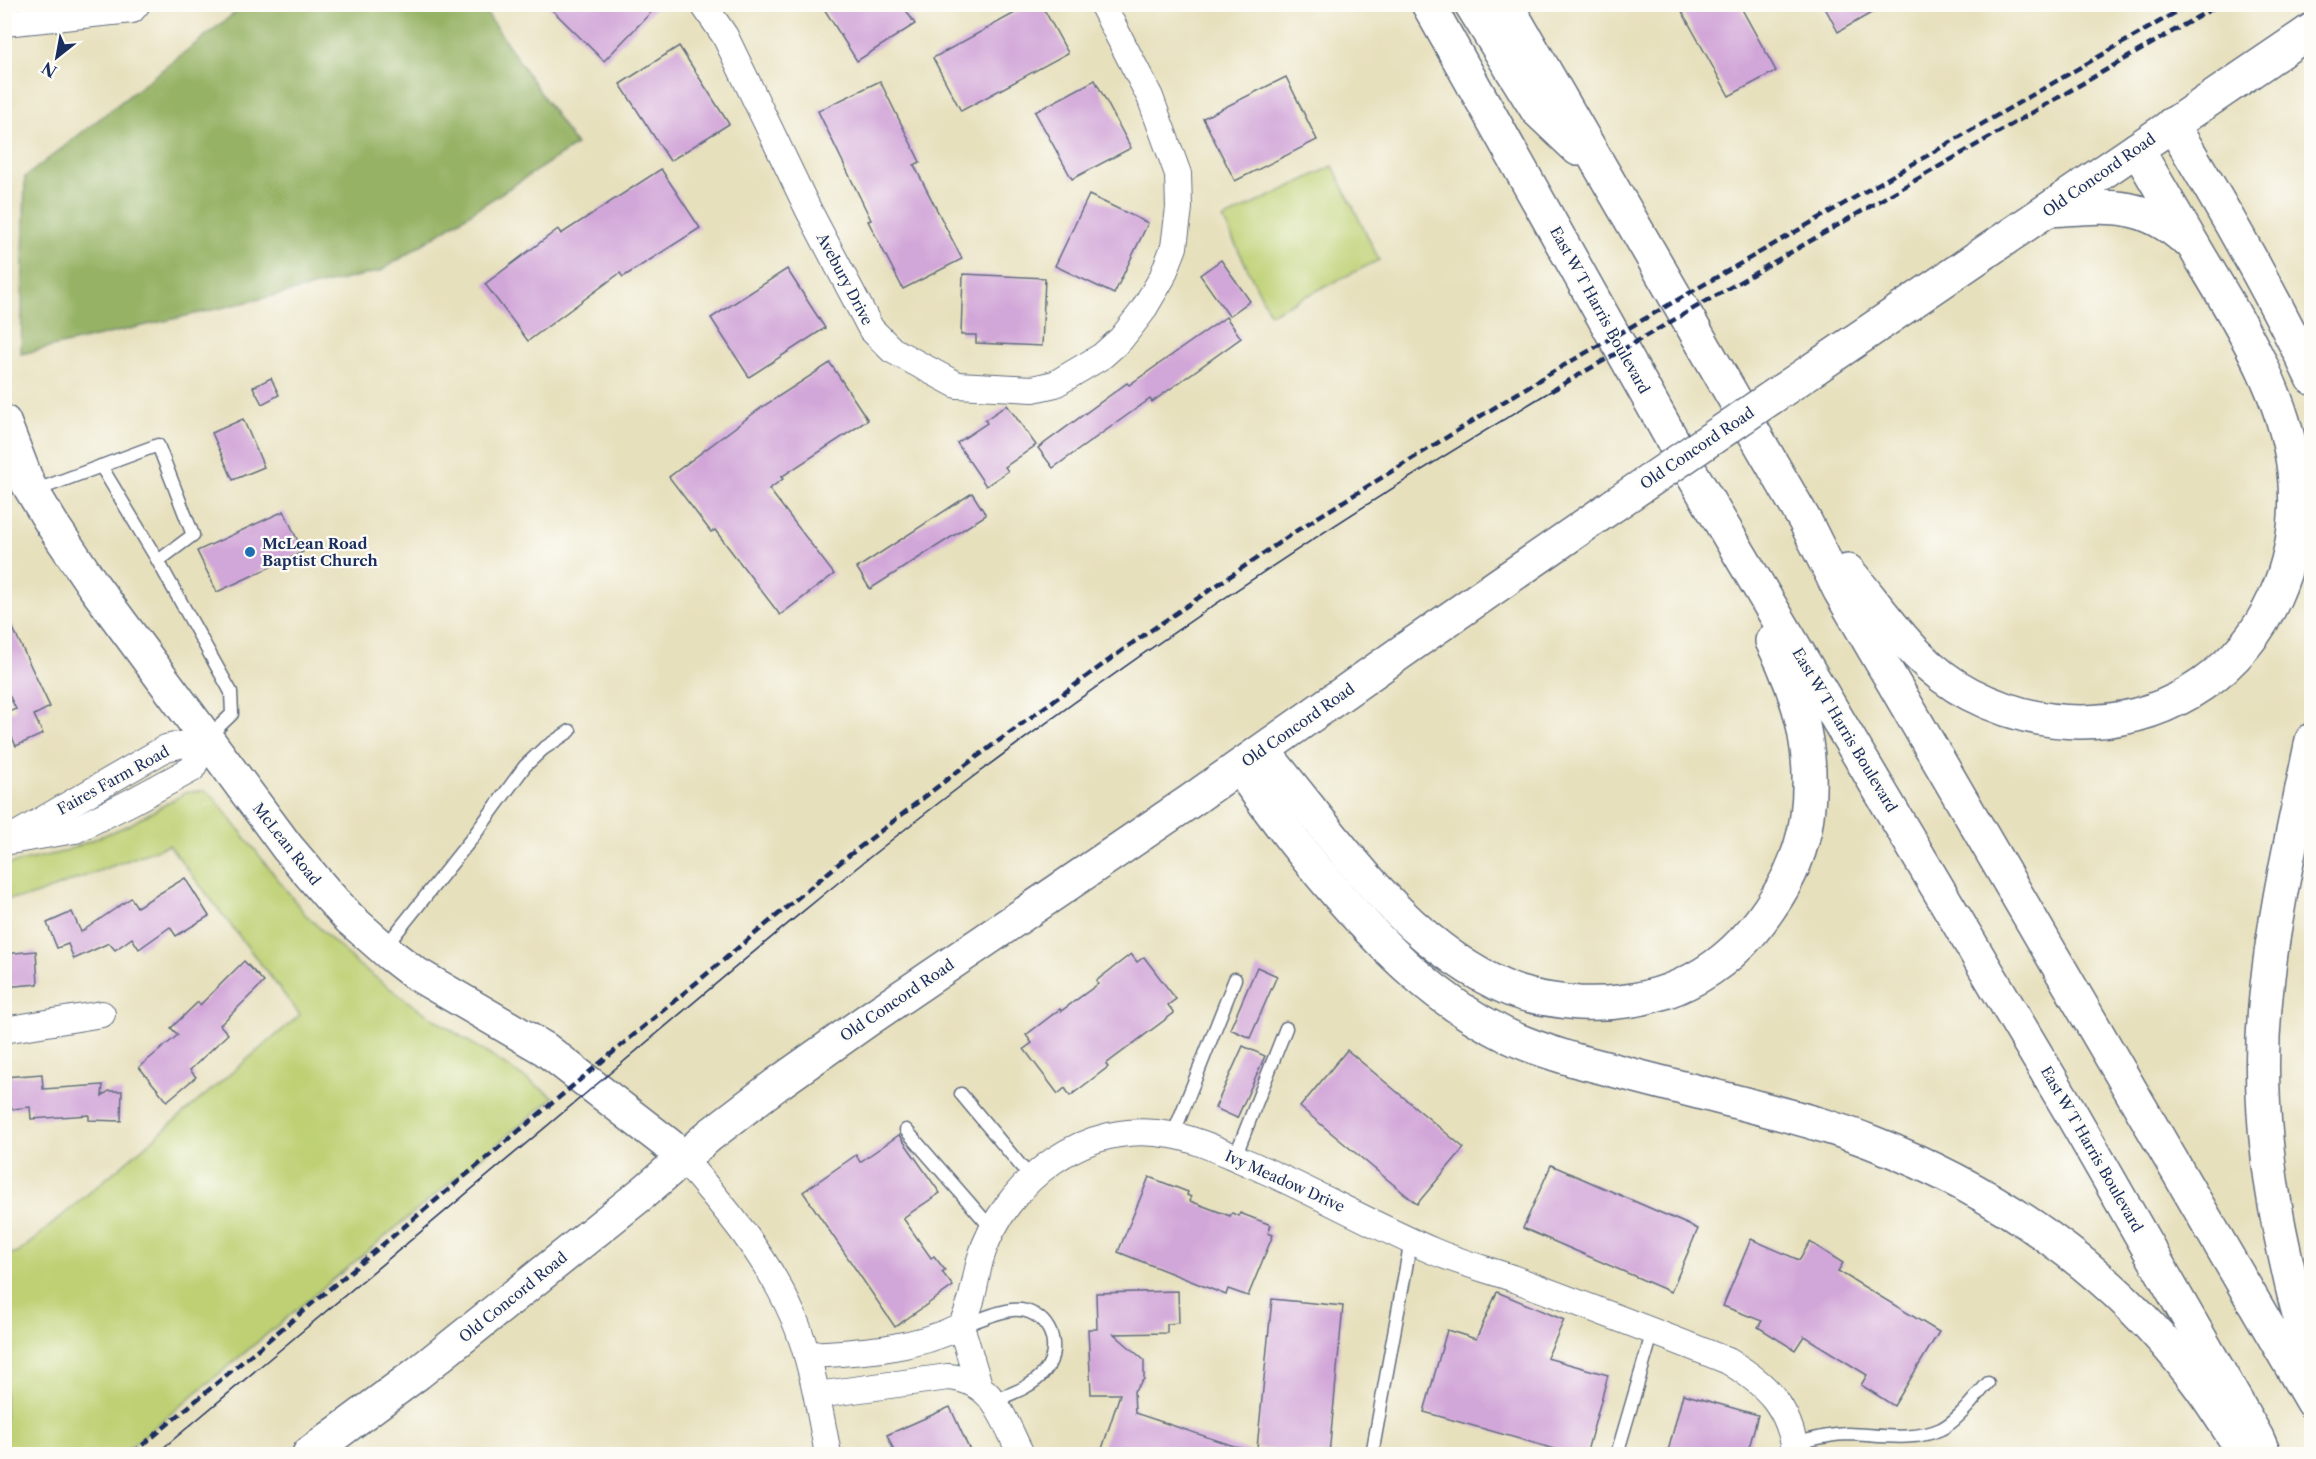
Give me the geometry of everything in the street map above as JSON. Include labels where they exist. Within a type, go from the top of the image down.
[{"type":"main road","name":"East W T Harris Boulevard","points":[[1428,4],[1679,452],[2072,1113],[2257,1438],[2264,1455]]},
{"type":"main road","points":[[1471,4],[1537,110],[1605,175]]},
{"type":"main road","points":[[1506,4],[1805,521],[1840,591],[2312,1402]]},
{"type":"main road","name":"Old Concord Road","points":[[323,1449],[767,1092],[832,1044],[1251,759],[1614,505],[2312,30]]},
{"type":"main road","points":[[2172,124],[2203,174],[2312,378]]},
{"type":"main road","points":[[1805,521],[1916,654],[1968,693],[1999,707],[2029,717],[2061,722],[2097,723],[2124,718],[2150,711],[2182,698],[2230,663],[2249,641],[2276,595],[2287,568],[2293,534],[2294,470],[2284,424],[2240,324],[2137,149]]},
{"type":"main road","points":[[2048,210],[2099,207],[2131,209],[2151,215],[2173,228],[2195,249]]},
{"type":"main road","name":"McLean Road","points":[[4,422],[33,491],[93,585],[287,847],[350,919],[413,972],[545,1049],[669,1145],[683,1159]]},
{"type":"main road","points":[[1251,759],[1419,931],[1479,974],[1512,990],[1541,999],[1599,1004],[1624,1002],[1650,996],[1696,979],[1717,966],[1744,943],[1779,895],[1801,843],[1807,817],[1810,783],[1809,752],[1794,691],[1776,648],[1731,562],[1725,527]]},
{"type":"main road","points":[[2312,740],[2276,917],[2265,998],[2263,1051],[2269,1172],[2295,1298],[2312,1351]]},
{"type":"main road","points":[[1251,759],[1296,847],[1372,935],[1410,971],[1441,996],[1502,1033],[1537,1048],[1836,1130],[1911,1159],[1984,1196],[2052,1238],[2119,1294],[2193,1377],[2247,1455]]},
{"type":"street","points":[[4,23],[132,10],[137,4]]},
{"type":"street","name":"Avebury Drive","points":[[703,4],[726,36],[808,209],[871,329],[892,350],[957,385],[1033,389],[1055,384],[1102,356],[1121,339],[1142,312],[1157,286],[1174,247],[1179,208],[1178,174],[1150,97],[1102,4]]},
{"type":"street","name":"Faires Farm Road","points":[[5,842],[75,830],[133,801],[192,769],[207,739]]},
{"type":"street","points":[[4,1030],[102,1014]]},
{"type":"street","name":"Ivy Meadow Drive","points":[[961,1326],[972,1303],[980,1262],[993,1230],[1012,1200],[1031,1178],[1053,1161],[1079,1146],[1108,1135],[1140,1131],[1173,1135],[1235,1157],[1288,1180],[1434,1252],[1653,1331],[1728,1361],[1754,1377],[1775,1397],[1789,1423],[1795,1449]]},
{"type":"street","points":[[683,1159],[708,1187],[751,1244],[782,1292],[807,1355],[828,1455]]},
{"type":"street","points":[[807,1355],[887,1348],[935,1338],[961,1326],[986,1393],[1021,1455]]},
{"type":"street","points":[[817,1395],[948,1377],[963,1378],[986,1393]]},
{"type":"lane","points":[[33,491],[158,446],[193,535],[158,561]]},
{"type":"lane","points":[[101,466],[158,561],[231,692],[232,714],[207,739]]},
{"type":"lane","points":[[384,949],[473,837],[525,766],[543,749],[570,731]]},
{"type":"lane","points":[[1173,1135],[1235,979]]},
{"type":"lane","points":[[1235,1157],[1286,1028]]},
{"type":"lane","points":[[961,1094],[1031,1178]]},
{"type":"lane","points":[[906,1130],[993,1230]]},
{"type":"lane","points":[[1371,1455],[1411,1240]]},
{"type":"lane","points":[[961,1326],[1012,1310],[1028,1312],[1045,1323],[1054,1339],[1053,1355],[1045,1371],[1027,1386],[986,1393]]},
{"type":"lane","points":[[1617,1455],[1653,1331]]},
{"type":"lane","points":[[1795,1449],[1822,1437],[1847,1434],[1891,1437],[1927,1434],[1943,1428],[1988,1383]]},
{"type":"green space","points":[[245,5],[481,5],[576,145],[381,271],[21,354],[25,177]]},
{"type":"green space","points":[[1333,166],[1379,260],[1270,314],[1223,219]]},
{"type":"green space","points":[[204,791],[212,795],[305,914],[356,963],[414,1006],[554,1097],[122,1454],[5,1454],[5,1254],[18,1253],[300,1015],[169,845],[29,897],[5,899],[5,865],[63,852],[129,825],[187,792]]},
{"type":"building","points":[[546,4],[659,4],[604,61]]},
{"type":"building","points":[[821,4],[902,4],[915,24],[857,61]]},
{"type":"building","points":[[1031,4],[1041,4],[1068,53],[961,111],[933,58]]},
{"type":"building","points":[[1678,4],[1739,4],[1776,71],[1729,96]]},
{"type":"building","points":[[1823,4],[1887,4],[1838,32]]},
{"type":"building","points":[[679,46],[729,124],[670,161],[620,84]]},
{"type":"building","points":[[1286,77],[1317,140],[1235,181],[1203,118]]},
{"type":"building","points":[[1095,80],[1131,148],[1072,179],[1035,112]]},
{"type":"building","points":[[880,81],[920,162],[914,165],[962,259],[903,289],[868,221],[871,220],[818,111]]},
{"type":"building","points":[[661,169],[700,228],[623,277],[620,273],[528,341],[485,284],[558,229],[561,234]]},
{"type":"building","points":[[1089,195],[1148,223],[1114,294],[1055,266]]},
{"type":"building","points":[[1221,260],[1250,301],[1229,316],[1200,275]]},
{"type":"building","points":[[787,269],[825,328],[749,377],[711,318]]},
{"type":"building","points":[[963,274],[1045,278],[1042,346],[976,343],[976,335],[961,335]]},
{"type":"building","points":[[1226,317],[1241,338],[1152,402],[1150,399],[1053,468],[1038,448],[1127,383],[1129,385]]},
{"type":"building","points":[[830,363],[868,420],[781,477],[783,479],[769,489],[834,574],[780,615],[715,530],[711,532],[669,477],[762,407]]},
{"type":"building","points":[[271,378],[279,395],[262,404],[253,387]]},
{"type":"building","points":[[1007,405],[1036,445],[1005,467],[1008,471],[986,486],[957,443],[987,423],[985,420]]},
{"type":"building","points":[[243,419],[264,467],[233,480],[212,433]]},
{"type":"building","points":[[972,493],[986,515],[870,589],[857,568]]},
{"type":"building","name":"McLean Road Baptist Church","points":[[284,511],[303,552],[217,592],[197,551]]},
{"type":"building","points":[[4,609],[50,707],[34,715],[43,734],[16,746],[4,720],[4,714],[16,709],[4,685]]},
{"type":"building","points":[[185,878],[209,916],[176,936],[170,927],[139,949],[132,938],[115,950],[109,943],[74,959],[68,944],[57,948],[47,923],[72,912],[81,932],[131,898],[137,907]]},
{"type":"building","points":[[36,951],[38,984],[4,987],[4,954]]},
{"type":"building","points":[[1131,954],[1137,962],[1144,957],[1176,999],[1168,1005],[1174,1013],[1106,1064],[1108,1067],[1070,1096],[1065,1088],[1058,1094],[1024,1049],[1032,1043],[1026,1035],[1098,984],[1096,981]]},
{"type":"building","points":[[244,961],[264,982],[220,1025],[228,1034],[190,1070],[196,1077],[167,1101],[139,1067],[178,1035],[171,1028],[198,1002],[200,1005]]},
{"type":"building","points":[[1257,967],[1277,976],[1250,1038],[1230,1029]]},
{"type":"building","points":[[1243,1046],[1265,1056],[1237,1118],[1215,1108]]},
{"type":"building","points":[[1347,1050],[1464,1148],[1417,1204],[1300,1107]]},
{"type":"building","points":[[42,1074],[43,1089],[103,1085],[102,1096],[109,1091],[122,1091],[121,1121],[89,1120],[89,1115],[31,1119],[30,1107],[4,1110],[4,1077]]},
{"type":"building","points":[[899,1135],[940,1193],[903,1218],[931,1258],[934,1256],[945,1270],[942,1272],[953,1286],[895,1327],[803,1192],[856,1155],[860,1162]]},
{"type":"building","points":[[1551,1165],[1698,1229],[1671,1292],[1523,1228]]},
{"type":"building","points":[[1149,1177],[1188,1192],[1187,1195],[1191,1197],[1190,1201],[1230,1216],[1232,1213],[1239,1216],[1240,1213],[1271,1225],[1268,1233],[1273,1235],[1248,1296],[1228,1289],[1226,1295],[1118,1252]]},
{"type":"building","points":[[1751,1239],[1799,1260],[1810,1242],[1843,1263],[1838,1271],[1939,1332],[1894,1406],[1861,1385],[1867,1375],[1804,1336],[1795,1350],[1758,1327],[1762,1321],[1723,1306]]},
{"type":"building","points":[[1178,1291],[1179,1323],[1167,1324],[1167,1333],[1114,1334],[1144,1360],[1144,1379],[1134,1391],[1135,1413],[1249,1451],[1248,1455],[1100,1455],[1120,1394],[1091,1394],[1088,1329],[1097,1329],[1096,1293]]},
{"type":"building","points":[[1497,1292],[1564,1320],[1547,1358],[1608,1375],[1586,1455],[1576,1455],[1424,1412],[1447,1330],[1476,1339]]},
{"type":"building","points":[[1272,1299],[1343,1306],[1329,1455],[1257,1448]]},
{"type":"building","points":[[1683,1394],[1758,1415],[1747,1455],[1667,1455]]},
{"type":"building","points":[[950,1407],[972,1455],[896,1455],[887,1435]]},
{"type":"tram line","points":[[156,1454],[754,952],[887,843],[978,773],[1118,672],[1260,574],[1404,481],[1551,391]]},
{"type":"railway","points":[[132,1454],[842,861],[967,764],[1131,644],[1299,529],[1542,378],[2190,4]]},
{"type":"railway","points":[[1551,391],[2220,4]]},
{"type":"place","name":"McLean Road Baptist Church","points":[[250,552]]}]
